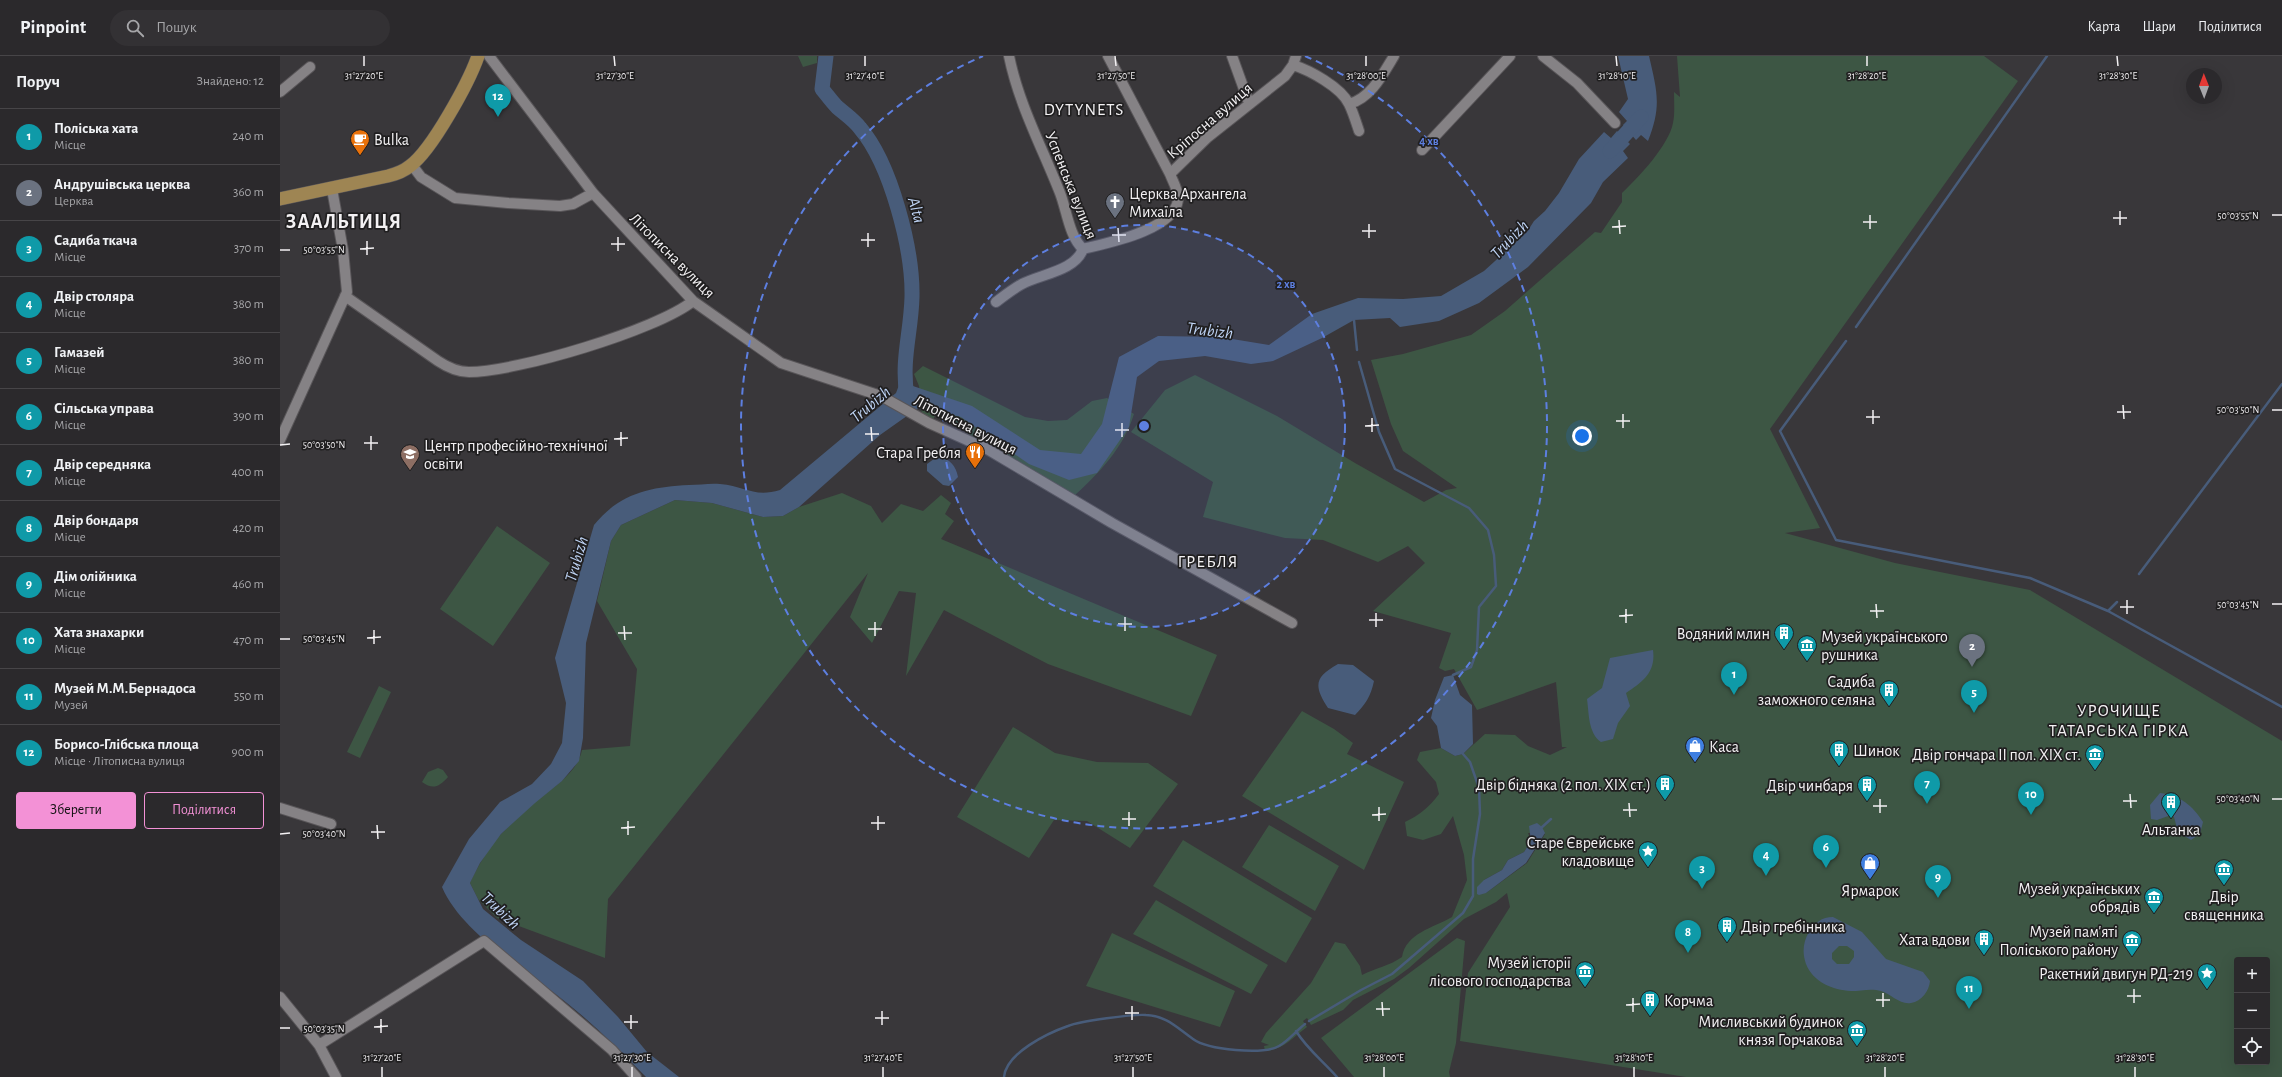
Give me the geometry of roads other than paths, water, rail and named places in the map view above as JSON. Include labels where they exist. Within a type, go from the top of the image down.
[{"type":"main road","points":[[280,200],[398,173],[412,165],[434,138],[478,56]]},
{"type":"street","name":"Літописна вулиця","points":[[488,56],[593,193],[693,301],[781,363],[881,396],[913,414],[987,449],[1112,524],[1292,623]]},
{"type":"street","name":"Успенська вулиця","points":[[996,302],[1021,285],[1070,265],[1079,258],[1083,249],[1076,241],[1059,191],[1020,99],[1010,56]]},
{"type":"street","points":[[1108,56],[1170,174]]},
{"type":"street","points":[[1232,56],[1249,103]]},
{"type":"street","points":[[1349,104],[1360,99],[1371,89],[1394,56]]},
{"type":"street","points":[[1422,150],[1510,56]]},
{"type":"street","points":[[1543,56],[1577,83],[1615,123]]},
{"type":"street","points":[[1294,61],[1316,75],[1342,95],[1349,104],[1359,131]]},
{"type":"street","name":"Кріпосна вулиця","points":[[1083,249],[1144,231],[1172,214],[1177,205],[1178,196],[1170,174],[1202,142],[1249,103],[1278,82],[1294,61]]},
{"type":"street","points":[[280,92],[310,67]]},
{"type":"street","points":[[412,165],[421,177],[440,190],[464,200],[560,206],[573,204],[593,193]]},
{"type":"street","points":[[280,440],[345,296],[347,281],[332,189]]},
{"type":"street","points":[[345,296],[449,368],[469,372],[533,361],[588,345],[652,322],[693,301]]},
{"type":"street","points":[[280,808],[331,824]]},
{"type":"street","points":[[319,1045],[484,941],[612,1050],[636,1077]]},
{"type":"street","points":[[280,997],[319,1045],[336,1077]]},
{"type":"water","points":[[1618,56],[1649,56],[1656,89],[1657,108],[1648,141],[1641,135],[1636,140],[1623,125],[1627,121],[1619,112],[1628,99]]},
{"type":"water","points":[[1617,131],[1630,144],[1623,151],[1628,158],[1603,182],[1591,203],[1528,267],[1479,303],[1439,321],[1400,327],[1390,318],[1354,320],[1322,338],[1273,361],[1251,364],[1205,356],[1159,361],[1137,377],[1129,427],[1097,473],[1069,480],[1029,464],[961,417],[921,406],[880,435],[799,507],[783,516],[763,517],[712,503],[675,500],[621,525],[611,541],[586,643],[583,738],[579,761],[562,781],[501,834],[480,863],[470,883],[483,909],[521,940],[583,981],[618,1017],[647,1052],[679,1077],[646,1077],[583,1016],[482,938],[452,905],[442,887],[469,839],[500,802],[532,784],[551,764],[562,743],[566,703],[555,658],[594,525],[614,506],[625,499],[649,490],[675,486],[716,484],[729,485],[763,493],[780,490],[896,393],[902,377],[906,378],[910,385],[972,406],[1040,450],[1081,454],[1102,424],[1119,357],[1158,336],[1220,337],[1269,345],[1312,314],[1358,298],[1403,299],[1441,296],[1484,271],[1527,232],[1534,221],[1545,211],[1559,193],[1579,159],[1604,132],[1611,138]]},
{"type":"water","points":[[938,456],[949,461],[954,466],[957,473],[958,477],[949,486],[943,485],[927,471],[927,464]]},
{"type":"water","points":[[1653,650],[1652,664],[1647,676],[1638,685],[1626,693],[1630,706],[1618,723],[1613,739],[1601,742],[1591,728],[1587,699],[1602,688],[1610,658]]},
{"type":"water","points":[[1338,664],[1353,665],[1374,681],[1367,700],[1355,715],[1328,708],[1320,693],[1319,682],[1321,678],[1325,673]]},
{"type":"water","points":[[1453,675],[1460,695],[1472,705],[1473,744],[1463,754],[1455,756],[1441,748],[1437,726],[1431,718],[1435,700],[1444,677]]},
{"type":"water","points":[[2160,793],[2180,799],[2195,811],[2203,822],[2200,834],[2191,840],[2178,832],[2174,817],[2171,815],[2157,820],[2151,819],[2150,805]]},
{"type":"water","points":[[1537,823],[1542,827],[1545,833],[1526,863],[1486,893],[1479,895],[1477,894],[1477,887],[1484,880],[1502,870],[1508,860],[1524,852],[1531,841],[1529,826]]},
{"type":"water","points":[[1833,917],[1862,932],[1886,959],[1923,972],[1930,981],[1922,998],[1915,1002],[1907,1003],[1899,1001],[1881,991],[1851,991],[1837,989],[1824,984],[1813,976],[1806,964],[1804,944],[1813,926],[1822,919]],"holes":[[[1839,946],[1847,946],[1854,951],[1854,957],[1849,964],[1837,964],[1832,959],[1832,953]]]},
{"type":"waterway","name":"Alta","points":[[826,56],[822,89],[837,107],[858,125],[871,144],[890,185],[904,232],[909,256],[912,297],[905,371],[907,397]]},
{"type":"waterway","points":[[1856,327],[2047,56]]},
{"type":"waterway","name":"Trubizh","points":[[1610,151],[1641,117]]},
{"type":"waterway","points":[[1354,320],[1357,350]]},
{"type":"waterway","points":[[1846,341],[1780,431],[1836,540],[2030,578],[2108,611]]},
{"type":"waterway","points":[[1359,362],[1379,432],[1395,469],[1469,508],[1488,530],[1494,555],[1496,586],[1479,607],[1477,650],[1471,667],[1453,675]]},
{"type":"waterway","points":[[2139,574],[2282,384]]},
{"type":"waterway","points":[[2117,602],[2108,611],[2282,707]]},
{"type":"waterway","points":[[1309,1021],[1361,990],[1392,974],[1463,913],[1473,896],[1473,859],[1480,814],[1479,788],[1470,762],[1463,754]]},
{"type":"waterway","points":[[1541,828],[1551,819]]},
{"type":"waterway","points":[[1004,1077],[1012,1060],[1029,1045],[1060,1029],[1074,1024],[1095,1020],[1130,1016],[1153,1016],[1166,1020],[1200,1043],[1223,1048],[1249,1051],[1271,1049],[1279,1046],[1305,1024]]},
{"type":"waterway","points":[[1296,1031],[1310,1049],[1337,1077]]},
{"type":"place","name":"Борисо-Глібська площа","points":[[498,117]]},
{"type":"place","name":"Bulka","points":[[360,156]]},
{"type":"place","name":"Церква Архангела Михаїла","points":[[1115,219]]},
{"type":"place","name":"Стара Гребля","points":[[975,469]]},
{"type":"place","name":"Центр професійно-технічної освіти","points":[[410,471]]},
{"type":"place","name":"Водяний млин","points":[[1784,650]]},
{"type":"place","name":"Музей українського рушника","points":[[1807,662]]},
{"type":"place","name":"Андрушівська церква","points":[[1972,667]]},
{"type":"place","name":"Поліська хата","points":[[1734,695]]},
{"type":"place","name":"Садиба заможного селяна","points":[[1889,707]]},
{"type":"place","name":"Гамазей","points":[[1974,713]]},
{"type":"place","name":"Каса","points":[[1695,763]]},
{"type":"place","name":"Шинок","points":[[1839,767]]},
{"type":"place","name":"Двір гончара II пол. XIX ст.","points":[[2095,771]]},
{"type":"place","name":"Двір бідняка (2 пол. XIX ст.)","points":[[1665,801]]},
{"type":"place","name":"Двір чинбаря","points":[[1867,802]]},
{"type":"place","name":"Двір середняка","points":[[1927,804]]},
{"type":"place","name":"Хата знахарки","points":[[2031,815]]},
{"type":"place","name":"Альтанка","points":[[2171,819]]},
{"type":"place","name":"Старе Єврейське кладовище","points":[[1648,868]]},
{"type":"place","name":"Сільська управа","points":[[1826,868]]},
{"type":"place","name":"Двір столяра","points":[[1766,876]]},
{"type":"place","name":"Ярмарок","points":[[1870,880]]},
{"type":"place","name":"Двір священника","points":[[2224,886]]},
{"type":"place","name":"Садиба ткача","points":[[1702,889]]},
{"type":"place","name":"Дім олійника","points":[[1938,898]]},
{"type":"place","name":"Музей українських обрядів","points":[[2154,914]]},
{"type":"place","name":"Двір гребінника","points":[[1727,943]]},
{"type":"place","name":"Двір бондаря","points":[[1688,953]]},
{"type":"place","name":"Хата вдови","points":[[1984,956]]},
{"type":"place","name":"Музей пам'яті Поліського району","points":[[2132,957]]},
{"type":"place","name":"Музей історії лісового господарства","points":[[1585,988]]},
{"type":"place","name":"Ракетний двигун РД-219","points":[[2207,990]]},
{"type":"place","name":"Музей М.М.Бернадоса","points":[[1969,1009]]},
{"type":"place","name":"Корчма","points":[[1650,1017]]},
{"type":"place","name":"Мисливський будинок князя Горчакова","points":[[1857,1047]]},
{"type":"district","name":"DYTYNETS","points":[[1084,109]]},
{"type":"district","name":"ЗААЛЬТИЦЯ","points":[[344,221]]},
{"type":"district","name":"ГРЕБЛЯ","points":[[1208,561]]},
{"type":"district","name":"УРОЧИЩЕ ТАТАРСЬКА ГІРКА","points":[[2119,720]]}]
